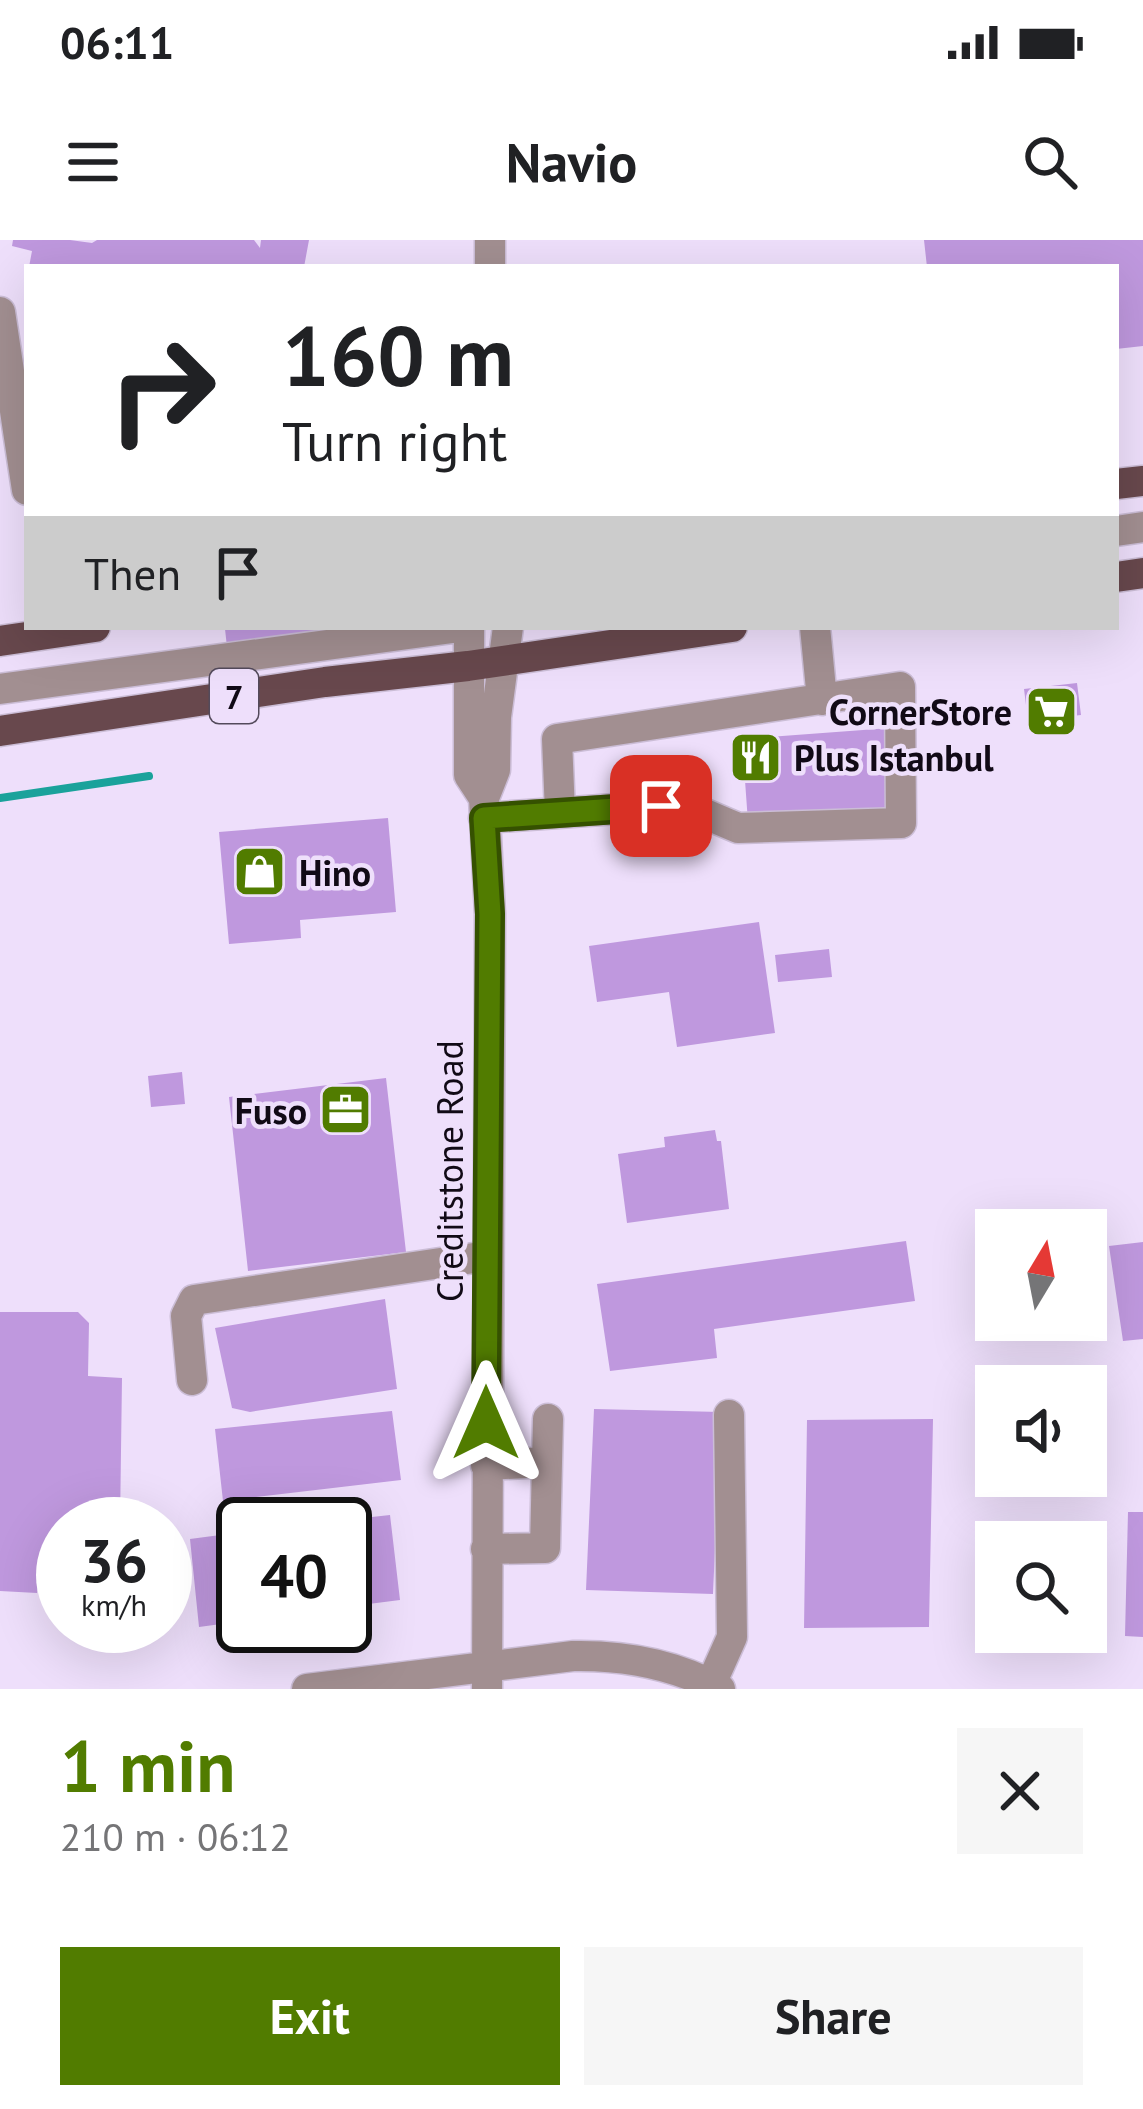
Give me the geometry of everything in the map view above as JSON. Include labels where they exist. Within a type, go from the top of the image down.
[{"type":"main road","points":[[0,640],[73,630]]},
{"type":"main road","name":"7","points":[[0,730],[712,630]]},
{"type":"street","points":[[0,312],[24,470]]},
{"type":"street","points":[[0,689],[442,630]]},
{"type":"street","name":"Creditstone Road","points":[[465,630],[469,775],[484,808]]},
{"type":"street","name":"Creditstone Road","points":[[487,1678],[490,914],[484,808],[496,770],[496,717],[508,630]]},
{"type":"street","points":[[815,630],[822,700]]},
{"type":"street","points":[[484,808],[560,813],[691,808],[738,828],[901,823],[900,687],[556,740],[560,813]]},
{"type":"street","points":[[192,1380],[186,1316],[194,1300],[487,1256]]},
{"type":"street","points":[[307,1689],[487,1678],[573,1656],[608,1656],[663,1666],[715,1687],[732,1637],[729,1414]]},
{"type":"street","points":[[486,1549],[545,1548],[548,1419]]},
{"type":"street","points":[[486,1465],[547,1462]]},
{"type":"building","points":[[13,240],[254,240],[260,248],[261,240],[309,240],[305,264],[30,264],[32,251],[12,246]]},
{"type":"building","points":[[924,240],[1143,240],[1143,346],[1119,349],[1119,264],[927,264]]},
{"type":"building","points":[[225,630],[334,630],[335,634],[227,647]]},
{"type":"building","points":[[1077,683],[1081,715],[1028,721],[1024,689]]},
{"type":"building","points":[[890,728],[895,811],[748,822],[742,739]]},
{"type":"building","points":[[388,818],[396,912],[300,920],[301,938],[229,944],[219,832]]},
{"type":"building","points":[[759,922],[775,1033],[677,1047],[669,992],[597,1002],[589,946]]},
{"type":"building","points":[[829,949],[832,977],[778,982],[775,955]]},
{"type":"building","points":[[182,1072],[185,1104],[151,1107],[148,1076]]},
{"type":"building","points":[[386,1078],[406,1252],[248,1271],[229,1097]]},
{"type":"building","points":[[715,1130],[721,1141],[729,1209],[627,1223],[618,1154],[665,1147],[664,1137]]},
{"type":"building","points":[[906,1241],[915,1301],[714,1329],[717,1358],[610,1371],[597,1284]]},
{"type":"building","points":[[1143,1242],[1143,1339],[1123,1341],[1109,1246]]},
{"type":"building","points":[[385,1299],[397,1389],[250,1412],[232,1408],[215,1328]]},
{"type":"building","points":[[0,1312],[78,1312],[89,1323],[88,1376],[122,1378],[120,1497],[36,1497],[36,1593],[0,1591]]},
{"type":"building","points":[[594,1409],[721,1412],[713,1594],[586,1590]]},
{"type":"building","points":[[392,1411],[401,1480],[223,1497],[215,1429]]},
{"type":"building","points":[[933,1419],[929,1627],[804,1628],[807,1420]]},
{"type":"building","points":[[1128,1512],[1143,1512],[1143,1637],[1125,1636]]},
{"type":"building","points":[[390,1515],[400,1600],[372,1604],[372,1517]]},
{"type":"building","points":[[216,1536],[216,1625],[199,1627],[192,1539]]},
{"type":"waterway","points":[[0,798],[149,776]]},
{"type":"place","name":"CornerStore","points":[[1051,711]]},
{"type":"place","name":"Plus Istanbul","points":[[755,757]]},
{"type":"place","name":"Hino","points":[[260,872]]},
{"type":"place","name":"Fuso","points":[[346,1110]]},
{"type":"route","points":[[486,1423],[490,914],[484,818],[661,806]]}]
